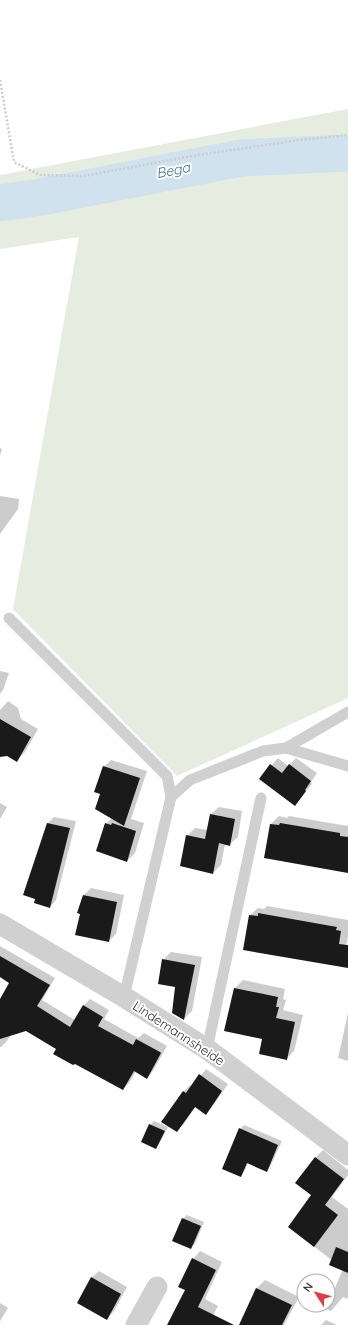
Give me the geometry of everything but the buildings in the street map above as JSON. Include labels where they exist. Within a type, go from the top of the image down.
[{"type":"street","name":"Lindemannsheide","points":[[0,924],[124,997],[207,1049],[348,1155]]},
{"type":"street","points":[[136,1325],[157,1287]]},
{"type":"lane","points":[[9,618],[167,776],[171,796],[124,997]]},
{"type":"lane","points":[[171,796],[190,780],[263,751],[286,748],[348,712]]},
{"type":"lane","points":[[286,748],[348,766]]},
{"type":"lane","points":[[207,1049],[261,798]]},
{"type":"path","points":[[0,80],[14,162],[40,175],[84,176],[192,156],[299,140],[348,135]]},
{"type":"shaded area","points":[[348,109],[348,698],[177,776],[13,609],[79,237],[0,249],[0,175]]},
{"type":"waterway","name":"Bega","points":[[0,203],[41,197],[241,158],[348,153]]}]
